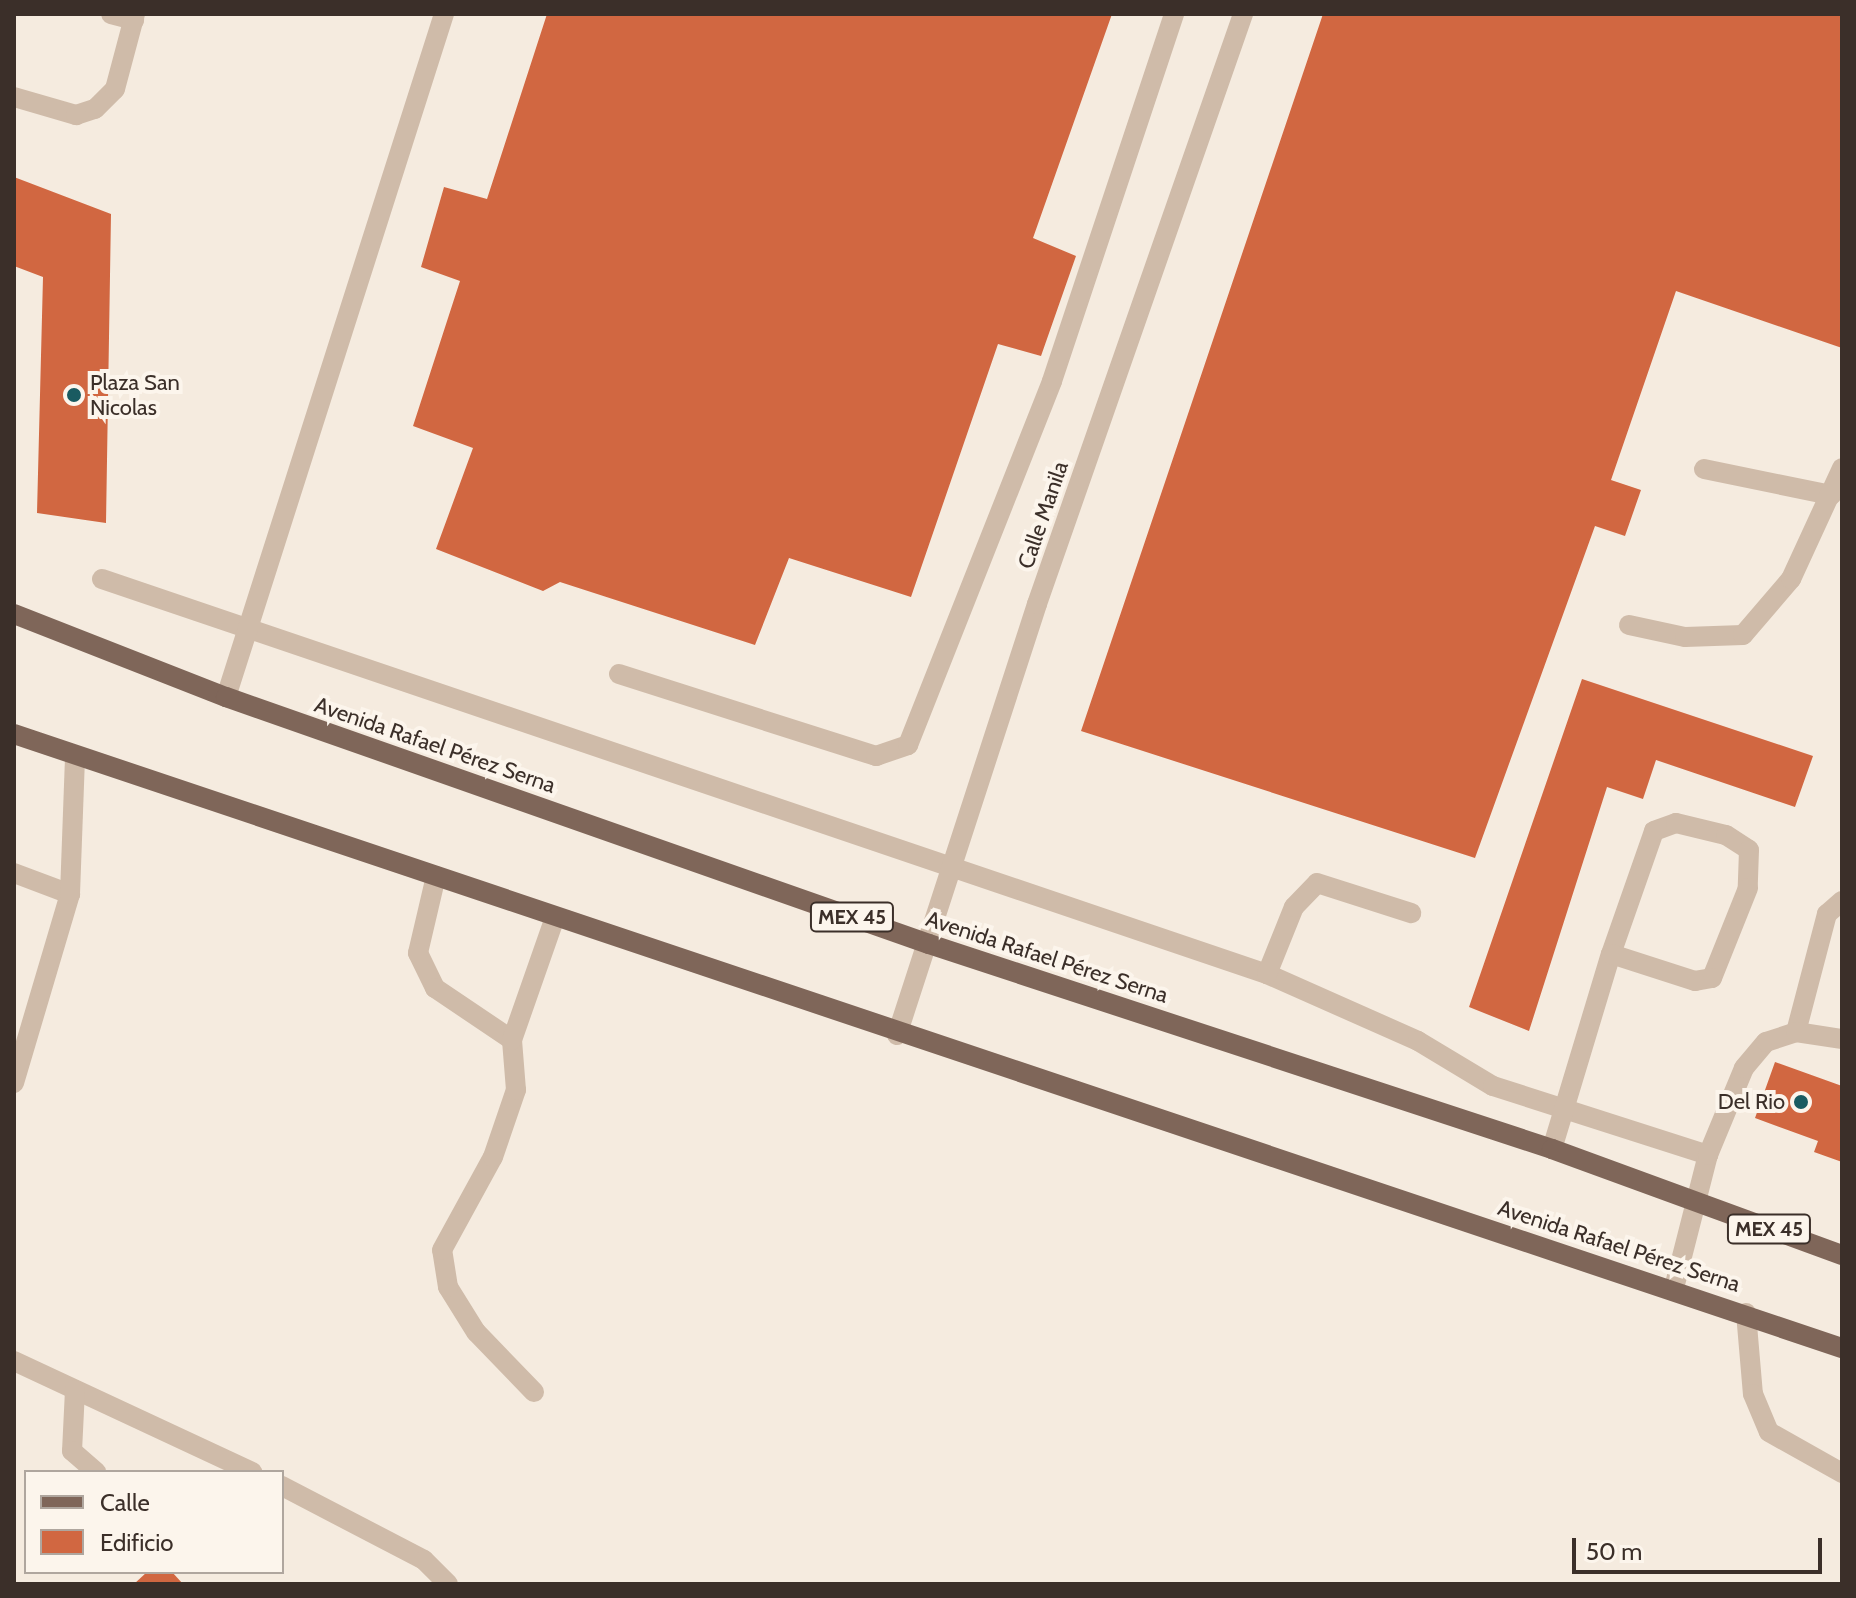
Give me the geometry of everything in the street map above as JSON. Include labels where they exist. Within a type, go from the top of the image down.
[{"type":"main road","name":"Avenida Rafael Pérez Serna","points":[[14,614],[226,697],[929,944],[1552,1149],[1842,1255]]},
{"type":"main road","name":"Avenida Rafael Pérez Serna","points":[[14,734],[897,1035],[1674,1288],[1842,1348]]},
{"type":"street","points":[[14,97],[76,115],[95,109],[115,89],[135,17],[111,14]]},
{"type":"street","points":[[226,697],[444,14]]},
{"type":"street","points":[[619,674],[876,756],[908,745],[1052,381],[1174,14]]},
{"type":"street","name":"Calle Manila","points":[[897,1035],[956,869],[1037,604],[1243,14]]},
{"type":"street","points":[[1629,625],[1685,637],[1743,635],[1791,579],[1842,468]]},
{"type":"street","points":[[1704,469],[1831,495]]},
{"type":"street","points":[[102,579],[1267,974],[1391,1027],[1493,1086],[1564,1112],[1708,1155]]},
{"type":"street","points":[[14,1083],[70,894],[75,756]]},
{"type":"street","points":[[1552,1149],[1611,954],[1654,831],[1676,823],[1726,835],[1749,850],[1748,888],[1712,978],[1695,981],[1611,954]]},
{"type":"street","points":[[14,873],[70,894]]},
{"type":"street","points":[[436,876],[418,953],[435,988],[512,1040]]},
{"type":"street","points":[[1267,974],[1294,907],[1317,883],[1411,913]]},
{"type":"street","points":[[1796,1032],[1827,914],[1842,901]]},
{"type":"street","points":[[534,1392],[476,1332],[448,1287],[442,1250],[493,1157],[516,1090],[512,1040],[555,917]]},
{"type":"street","points":[[1674,1288],[1708,1155],[1744,1068],[1766,1042],[1796,1032],[1842,1039]]},
{"type":"street","points":[[1746,1313],[1753,1394],[1769,1432],[1842,1473]]},
{"type":"street","points":[[14,1361],[248,1470]]},
{"type":"street","points":[[75,1390],[72,1451],[94,1470]]},
{"type":"street","points":[[284,1487],[424,1560],[448,1584]]},
{"type":"building","points":[[547,14],[1112,14],[1033,238],[1076,256],[1041,356],[998,344],[911,597],[789,558],[755,645],[560,582],[543,591],[436,549],[473,448],[413,426],[460,281],[421,267],[444,187],[487,199]]},
{"type":"building","points":[[1323,14],[1842,14],[1842,348],[1676,291],[1611,480],[1641,490],[1625,536],[1595,526],[1475,858],[1081,731]]},
{"type":"building","name":"Plaza San Nicolas","points":[[14,177],[111,214],[106,523],[37,513],[43,277],[14,266]]},
{"type":"building","points":[[1582,679],[1813,756],[1795,807],[1656,760],[1643,799],[1607,787],[1529,1031],[1469,1007]]},
{"type":"building","name":"Del Rio","points":[[1775,1062],[1842,1086],[1842,1162],[1814,1152],[1818,1141],[1755,1118]]},
{"type":"building","points":[[145,1574],[174,1574],[183,1584],[134,1584]]},
{"type":"place","name":"Plaza San Nicolas","points":[[74,395]]},
{"type":"place","name":"Del Rio","points":[[1801,1102]]}]
